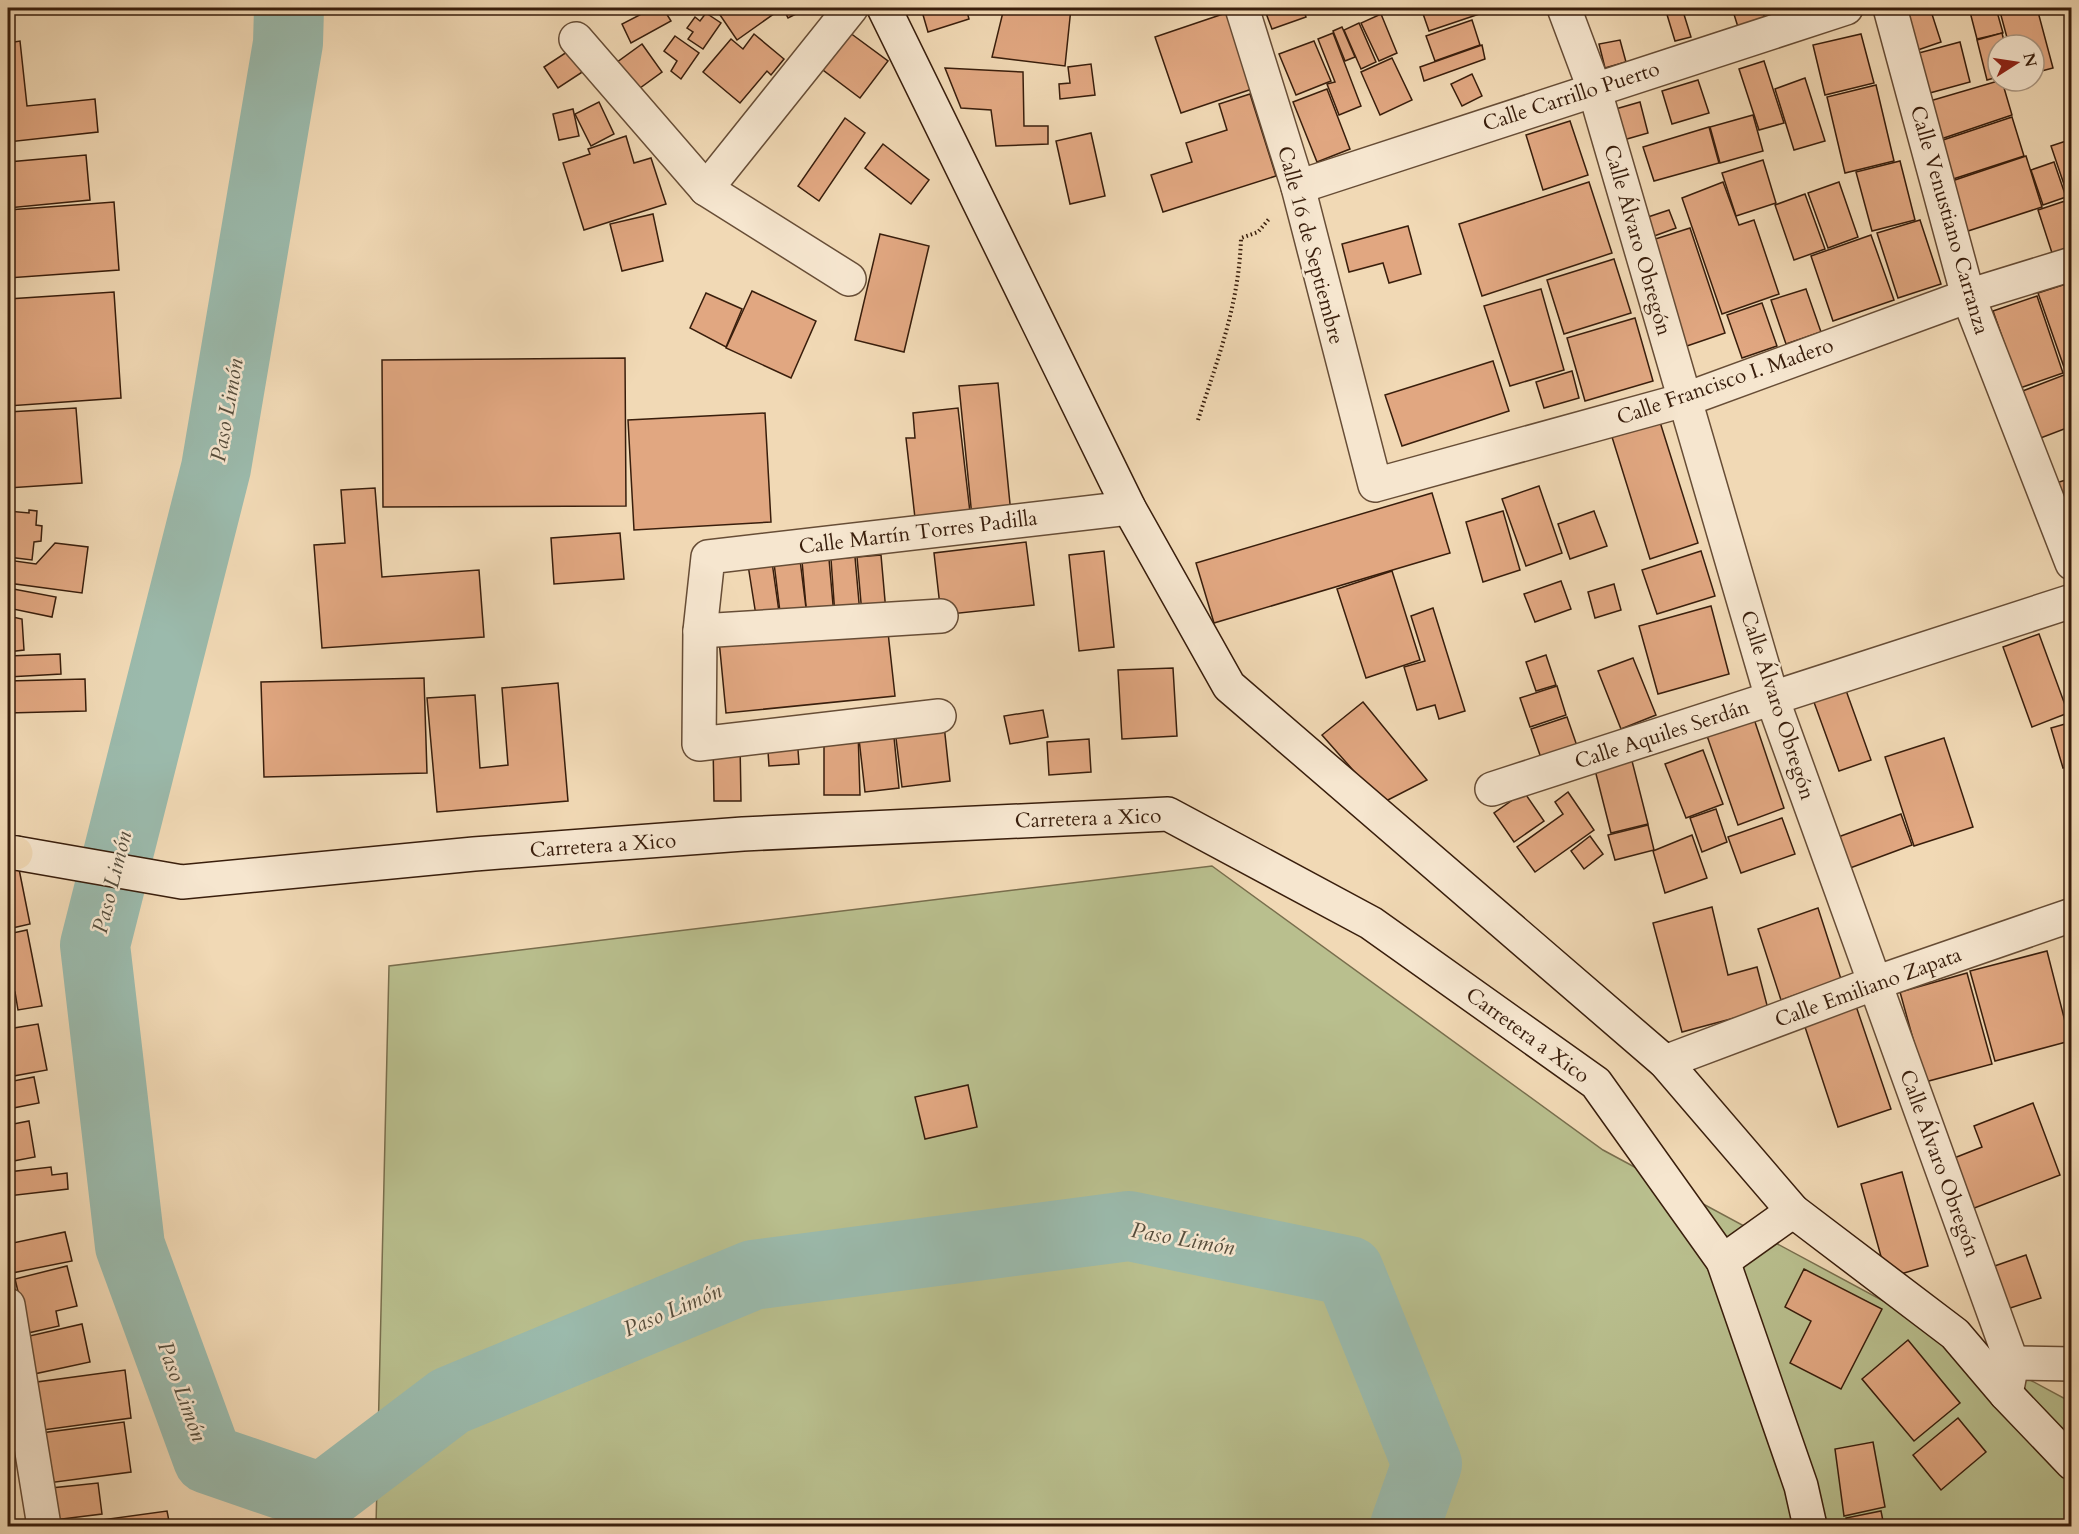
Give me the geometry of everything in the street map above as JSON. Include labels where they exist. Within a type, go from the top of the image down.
[{"type":"street","points":[[706,189],[851,8]]},
{"type":"street","points":[[885,8],[1129,508],[1229,686],[1665,1062],[1793,1212],[2009,1378],[2072,1463]]},
{"type":"street","name":"Calle 16 de Septiembre","points":[[1242,8],[1298,188],[1375,484]]},
{"type":"street","name":"Calle Álvaro Obregón","points":[[1564,8],[1594,88],[1772,698],[1875,983],[2009,1378]]},
{"type":"street","name":"Calle Carrillo Puerto","points":[[1298,188],[1594,88],[1846,8]]},
{"type":"street","name":"Calle Venustiano Carranza","points":[[1890,8],[1968,296],[2072,563]]},
{"type":"street","points":[[576,39],[706,189],[849,279]]},
{"type":"street","name":"Calle Francisco I. Madero","points":[[1375,484],[1684,400],[1968,296],[2072,264]]},
{"type":"street","name":"Calle Martín Torres Padilla","points":[[700,631],[708,557],[1129,508]]},
{"type":"street","name":"Calle Aquiles Serdán","points":[[1492,789],[2072,601]]},
{"type":"street","points":[[939,716],[699,744],[700,631],[941,616]]},
{"type":"street","name":"Carretera a Xico","points":[[12,853],[182,882],[474,854],[743,834],[1168,814],[1371,923],[1596,1083],[1723,1261],[1802,1486],[1810,1527]]},
{"type":"street","name":"Calle Emiliano Zapata","points":[[1665,1062],[1875,983],[2072,915]]},
{"type":"street","points":[[1723,1261],[1793,1212]]},
{"type":"street","points":[[8,1305],[44,1527]]},
{"type":"street","points":[[2009,1378],[2072,1364]]},
{"type":"path","points":[[1198,420],[1232,317],[1240,268],[1241,238],[1258,232],[1298,188]]},
{"type":"green space","points":[[1212,866],[1603,1150],[2071,1402],[2071,1526],[376,1526],[389,966]]},
{"type":"building","points":[[653,8],[663,8],[671,21],[631,43],[622,24]]},
{"type":"building","points":[[725,8],[771,8],[775,13],[737,40],[718,12]]},
{"type":"building","points":[[783,8],[808,8],[788,18]]},
{"type":"building","points":[[921,8],[966,8],[969,19],[928,32]]},
{"type":"building","points":[[1004,8],[1071,8],[1065,66],[992,57]]},
{"type":"building","points":[[1264,8],[1303,8],[1306,17],[1272,29]]},
{"type":"building","points":[[1375,8],[1395,8],[1393,14]]},
{"type":"building","points":[[1421,8],[1497,8],[1429,31]]},
{"type":"building","points":[[1665,8],[1682,8],[1691,37],[1675,41]]},
{"type":"building","points":[[1732,8],[1761,8],[1765,18],[1738,27]]},
{"type":"building","points":[[1930,8],[1941,42],[1912,52],[1900,16]]},
{"type":"building","points":[[1969,8],[1996,8],[2003,33],[1986,33],[1986,37],[1977,39]]},
{"type":"building","points":[[1999,8],[2037,8],[2044,33],[2006,33]]},
{"type":"building","points":[[706,13],[721,23],[703,49],[688,39],[693,32],[687,28],[695,17],[700,21]]},
{"type":"building","points":[[1226,13],[1252,89],[1181,113],[1155,37]]},
{"type":"building","points":[[1381,14],[1397,53],[1379,61],[1361,23]]},
{"type":"building","points":[[1472,20],[1480,45],[1435,61],[1426,36]]},
{"type":"building","points":[[1359,23],[1376,62],[1361,69],[1344,30]]},
{"type":"building","points":[[842,27],[888,61],[860,98],[815,64]]},
{"type":"building","points":[[1342,27],[1355,57],[1345,61],[1333,31]]},
{"type":"building","points":[[1333,33],[1361,106],[1339,115],[1327,84],[1335,82],[1318,39]]},
{"type":"building","points":[[754,34],[784,59],[771,75],[767,71],[740,103],[703,72],[731,39],[743,49]]},
{"type":"building","points":[[1861,34],[1874,83],[1825,95],[1813,45]]},
{"type":"building","points":[[675,36],[699,53],[681,79],[671,71],[677,61],[664,51]]},
{"type":"building","points":[[1986,37],[1986,76],[1977,40]]},
{"type":"building","points":[[1620,40],[1626,62],[1605,68],[1599,44]]},
{"type":"building","points":[[20,41],[27,106],[95,99],[98,132],[8,142],[8,43]]},
{"type":"building","points":[[1314,41],[1331,81],[1296,95],[1279,54]]},
{"type":"building","points":[[1960,42],[1970,82],[1926,94],[1915,54]]},
{"type":"building","points":[[2046,42],[2053,68],[2046,70]]},
{"type":"building","points":[[642,44],[662,72],[629,96],[609,68]]},
{"type":"building","points":[[1482,45],[1485,59],[1424,81],[1420,67]]},
{"type":"building","points":[[576,46],[590,67],[558,88],[544,67]]},
{"type":"building","points":[[1392,58],[1412,100],[1380,115],[1361,72]]},
{"type":"building","points":[[1764,61],[1784,123],[1759,130],[1739,69]]},
{"type":"building","points":[[1091,64],[1095,95],[1060,99],[1059,84],[1070,83],[1068,67]]},
{"type":"building","points":[[945,68],[1023,72],[1024,126],[1048,126],[1048,144],[996,146],[991,110],[961,108]]},
{"type":"building","points":[[1472,74],[1482,96],[1462,106],[1451,84]]},
{"type":"building","points":[[1805,78],[1825,141],[1794,150],[1775,89]]},
{"type":"building","points":[[1698,80],[1709,113],[1672,124],[1662,91]]},
{"type":"building","points":[[1876,85],[1894,161],[1845,173],[1827,97]]},
{"type":"building","points":[[1986,85],[1986,93],[2006,93],[2012,115],[1935,141],[1923,103]]},
{"type":"building","points":[[1327,89],[1350,149],[1317,162],[1293,102]]},
{"type":"building","points":[[1250,94],[1276,176],[1163,212],[1151,175],[1192,162],[1186,143],[1227,130],[1219,104]]},
{"type":"building","points":[[599,102],[614,134],[591,146],[575,114]]},
{"type":"building","points":[[1640,102],[1648,133],[1613,143],[1605,112]]},
{"type":"building","points":[[573,109],[579,136],[559,140],[553,114]]},
{"type":"building","points":[[1753,115],[1763,151],[1720,163],[1710,127]]},
{"type":"building","points":[[2012,117],[2024,156],[1947,181],[1934,143]]},
{"type":"building","points":[[845,118],[865,133],[819,201],[798,186]]},
{"type":"building","points":[[1570,121],[1588,175],[1543,190],[1526,135]]},
{"type":"building","points":[[1709,127],[1719,163],[1654,181],[1643,147]]},
{"type":"building","points":[[1091,133],[1105,196],[1070,204],[1056,141]]},
{"type":"building","points":[[626,136],[634,163],[651,158],[666,204],[584,230],[563,163],[590,154],[588,149]]},
{"type":"building","points":[[2072,139],[2072,208],[2051,146]]},
{"type":"building","points":[[883,144],[929,180],[911,204],[865,168]]},
{"type":"building","points":[[86,155],[90,200],[8,208],[8,162]]},
{"type":"building","points":[[2026,156],[2042,207],[1965,232],[1949,182]]},
{"type":"building","points":[[1763,160],[1776,203],[1736,216],[1722,173]]},
{"type":"building","points":[[1900,161],[1915,220],[1872,231],[1856,172]]},
{"type":"building","points":[[2054,162],[2066,197],[2043,205],[2031,170]]},
{"type":"building","points":[[1589,182],[1612,253],[1482,296],[1459,224]]},
{"type":"building","points":[[1723,182],[1739,225],[1754,220],[1779,294],[1722,314],[1682,198]]},
{"type":"building","points":[[1839,182],[1858,237],[1828,248],[1808,193]]},
{"type":"building","points":[[1805,194],[1825,249],[1794,260],[1775,205]]},
{"type":"building","points":[[2068,200],[2072,210],[2072,253],[2054,259],[2038,210]]},
{"type":"building","points":[[114,202],[119,270],[8,278],[8,210]]},
{"type":"building","points":[[1669,210],[1676,228],[1646,239],[1639,220]]},
{"type":"building","points":[[653,214],[663,261],[622,271],[610,224]]},
{"type":"building","points":[[1920,220],[1941,284],[1898,298],[1877,233]]},
{"type":"building","points":[[1408,226],[1421,274],[1389,283],[1383,263],[1349,272],[1342,244]]},
{"type":"building","points":[[1690,228],[1725,333],[1681,348],[1646,242]]},
{"type":"building","points":[[880,234],[929,246],[904,352],[855,340]]},
{"type":"building","points":[[1871,235],[1894,300],[1833,321],[1811,256]]},
{"type":"building","points":[[1614,259],[1631,313],[1564,334],[1547,280]]},
{"type":"building","points":[[2072,282],[2072,368],[2065,370],[2038,293]]},
{"type":"building","points":[[1541,289],[1564,370],[1510,386],[1484,306]]},
{"type":"building","points":[[1806,289],[1821,332],[1786,344],[1771,300]]},
{"type":"building","points":[[752,291],[816,321],[791,378],[726,348]]},
{"type":"building","points":[[114,292],[121,398],[8,406],[8,299]]},
{"type":"building","points":[[706,293],[742,309],[726,347],[690,328]]},
{"type":"building","points":[[2037,296],[2063,373],[2020,388],[1993,311]]},
{"type":"building","points":[[1762,303],[1777,346],[1742,358],[1727,315]]},
{"type":"building","points":[[1635,318],[1653,381],[1585,401],[1567,338]]},
{"type":"building","points":[[625,358],[626,506],[383,507],[382,360]]},
{"type":"building","points":[[1493,361],[1509,411],[1402,446],[1385,395]]},
{"type":"building","points":[[1572,371],[1579,398],[1544,408],[1536,382]]},
{"type":"building","points":[[2069,373],[2072,426],[2038,439],[2020,392]]},
{"type":"building","points":[[998,383],[1011,514],[972,517],[959,386]]},
{"type":"building","points":[[76,408],[82,483],[8,488],[8,412]]},
{"type":"building","points":[[958,408],[971,521],[916,527],[906,438],[915,438],[913,413]]},
{"type":"building","points":[[765,413],[771,522],[634,530],[628,420]]},
{"type":"building","points":[[1660,422],[1698,543],[1650,559],[1612,437]]},
{"type":"building","points":[[2072,478],[2072,534],[2056,483]]},
{"type":"building","points":[[1539,486],[1562,553],[1526,566],[1502,499]]},
{"type":"building","points":[[375,488],[382,577],[479,570],[484,637],[322,648],[314,545],[345,543],[341,490]]},
{"type":"building","points":[[1432,493],[1450,553],[1214,623],[1196,563]]},
{"type":"building","points":[[29,510],[37,511],[36,525],[42,526],[41,541],[34,542],[32,560],[8,557],[8,511],[29,513]]},
{"type":"building","points":[[1503,511],[1520,570],[1483,582],[1466,522]]},
{"type":"building","points":[[1594,511],[1607,546],[1570,559],[1558,524]]},
{"type":"building","points":[[620,533],[624,579],[554,584],[551,538]]},
{"type":"building","points":[[1026,542],[1034,605],[941,615],[934,553]]},
{"type":"building","points":[[55,543],[88,547],[82,593],[8,583],[8,560],[36,564]]},
{"type":"building","points":[[1104,551],[1114,647],[1079,651],[1069,555]]},
{"type":"building","points":[[1701,551],[1715,596],[1657,614],[1642,570]]},
{"type":"building","points":[[881,555],[886,612],[862,614],[857,557]]},
{"type":"building","points":[[855,557],[860,614],[835,616],[831,559]]},
{"type":"building","points":[[829,559],[834,616],[807,618],[802,561]]},
{"type":"building","points":[[800,560],[807,616],[781,620],[774,563]]},
{"type":"building","points":[[772,562],[780,619],[757,622],[748,565]]},
{"type":"building","points":[[1392,571],[1420,660],[1366,678],[1337,589]]},
{"type":"building","points":[[1561,581],[1571,609],[1535,622],[1524,594]]},
{"type":"building","points":[[1614,584],[1621,610],[1595,618],[1588,592]]},
{"type":"building","points":[[8,588],[56,597],[52,617],[8,608]]},
{"type":"building","points":[[1711,606],[1729,674],[1658,694],[1639,626]]},
{"type":"building","points":[[1433,608],[1465,711],[1439,719],[1435,705],[1417,710],[1404,667],[1425,661],[1411,616]]},
{"type":"building","points":[[8,616],[22,619],[24,650],[8,652]]},
{"type":"building","points":[[887,623],[895,696],[726,713],[719,640]]},
{"type":"building","points":[[2039,634],[2068,713],[2032,727],[2003,647]]},
{"type":"building","points":[[60,654],[61,674],[8,677],[8,656]]},
{"type":"building","points":[[1546,655],[1556,685],[1536,691],[1526,662]]},
{"type":"building","points":[[1633,658],[1656,715],[1621,729],[1598,671]]},
{"type":"building","points":[[1173,668],[1177,736],[1122,739],[1118,670]]},
{"type":"building","points":[[424,678],[427,773],[264,777],[261,682]]},
{"type":"building","points":[[85,679],[86,711],[8,713],[8,681]]},
{"type":"building","points":[[1843,682],[1871,760],[1839,771],[1811,694]]},
{"type":"building","points":[[558,683],[568,801],[437,812],[427,698],[475,695],[480,768],[508,765],[502,688]]},
{"type":"building","points":[[1557,686],[1566,715],[1530,727],[1520,698]]},
{"type":"building","points":[[1363,702],[1427,780],[1382,803],[1322,735]]},
{"type":"building","points":[[1043,710],[1048,737],[1010,744],[1004,716]]},
{"type":"building","points":[[1752,713],[1784,808],[1738,825],[1705,730]]},
{"type":"building","points":[[1567,717],[1577,746],[1541,758],[1531,729]]},
{"type":"building","points":[[2072,722],[2072,765],[2063,768],[2051,728]]},
{"type":"building","points":[[944,725],[950,781],[902,787],[895,730]]},
{"type":"building","points":[[893,727],[899,788],[865,792],[858,730]]},
{"type":"building","points":[[858,730],[860,795],[824,795],[824,732]]},
{"type":"building","points":[[797,735],[799,764],[769,766],[767,737]]},
{"type":"building","points":[[1944,738],[1973,827],[1914,846],[1885,757]]},
{"type":"building","points":[[1089,739],[1091,772],[1049,775],[1047,742]]},
{"type":"building","points":[[713,742],[740,742],[741,801],[714,801]]},
{"type":"building","points":[[1703,750],[1723,804],[1686,818],[1665,764]]},
{"type":"building","points":[[1631,757],[1648,824],[1611,833],[1594,766]]},
{"type":"building","points":[[1524,792],[1544,821],[1514,842],[1494,813]]},
{"type":"building","points":[[1568,792],[1594,830],[1535,872],[1517,847],[1563,814],[1555,802]]},
{"type":"building","points":[[1716,809],[1727,842],[1702,852],[1690,818]]},
{"type":"building","points":[[1901,814],[1912,845],[1842,871],[1830,840]]},
{"type":"building","points":[[1782,818],[1795,854],[1741,873],[1728,837]]},
{"type":"building","points":[[1648,825],[1654,850],[1615,860],[1608,835]]},
{"type":"building","points":[[1692,835],[1707,878],[1665,893],[1653,851]]},
{"type":"building","points":[[1590,836],[1603,854],[1584,869],[1571,851]]},
{"type":"building","points":[[19,869],[30,924],[8,929],[8,871]]},
{"type":"building","points":[[1712,907],[1728,975],[1757,967],[1768,1009],[1682,1032],[1653,923]]},
{"type":"building","points":[[1818,908],[1841,979],[1781,1000],[1758,929]]},
{"type":"building","points":[[27,930],[42,1006],[18,1010],[15,992],[8,993],[8,934]]},
{"type":"building","points":[[2047,951],[2070,1041],[1995,1061],[1970,971]]},
{"type":"building","points":[[1967,973],[1992,1064],[1925,1082],[1900,992]]},
{"type":"building","points":[[1856,1006],[1891,1109],[1838,1127],[1804,1024]]},
{"type":"building","points":[[38,1024],[47,1070],[8,1077],[8,1029]]},
{"type":"building","points":[[34,1077],[39,1103],[8,1109],[8,1082]]},
{"type":"building","points":[[968,1085],[977,1127],[925,1139],[915,1097]]},
{"type":"building","points":[[2033,1103],[2060,1175],[1964,1212],[1944,1162],[1982,1147],[1974,1126]]},
{"type":"building","points":[[29,1121],[35,1157],[8,1162],[8,1125]]},
{"type":"building","points":[[51,1167],[52,1175],[67,1173],[68,1189],[8,1196],[8,1172]]},
{"type":"building","points":[[1902,1172],[1928,1266],[1887,1278],[1861,1184]]},
{"type":"building","points":[[65,1232],[72,1261],[12,1273],[8,1244]]},
{"type":"building","points":[[2026,1255],[2041,1298],[2001,1311],[1986,1269]]},
{"type":"building","points":[[67,1266],[77,1306],[56,1311],[59,1326],[28,1333],[15,1279]]},
{"type":"building","points":[[1804,1269],[1882,1309],[1841,1389],[1790,1363],[1811,1321],[1785,1307]]},
{"type":"building","points":[[82,1324],[90,1362],[34,1374],[25,1337]]},
{"type":"building","points":[[1908,1340],[1960,1403],[1914,1441],[1862,1379]]},
{"type":"building","points":[[125,1370],[131,1418],[43,1430],[37,1382]]},
{"type":"building","points":[[1958,1418],[1986,1452],[1941,1490],[1913,1455]]},
{"type":"building","points":[[124,1422],[131,1472],[48,1483],[41,1433]]},
{"type":"building","points":[[1873,1442],[1885,1507],[1844,1516],[1835,1449]]},
{"type":"building","points":[[98,1483],[102,1514],[54,1520],[51,1488]]},
{"type":"building","points":[[167,1511],[170,1526],[58,1526]]},
{"type":"building","points":[[1881,1511],[1884,1526],[1848,1526],[1846,1518]]},
{"type":"waterway","name":"Paso Limón","points":[[289,8],[288,43],[216,468],[95,945],[130,1246],[208,1459],[322,1498],[450,1401],[753,1275],[1129,1226],[1349,1271],[1427,1464],[1405,1526]]}]
